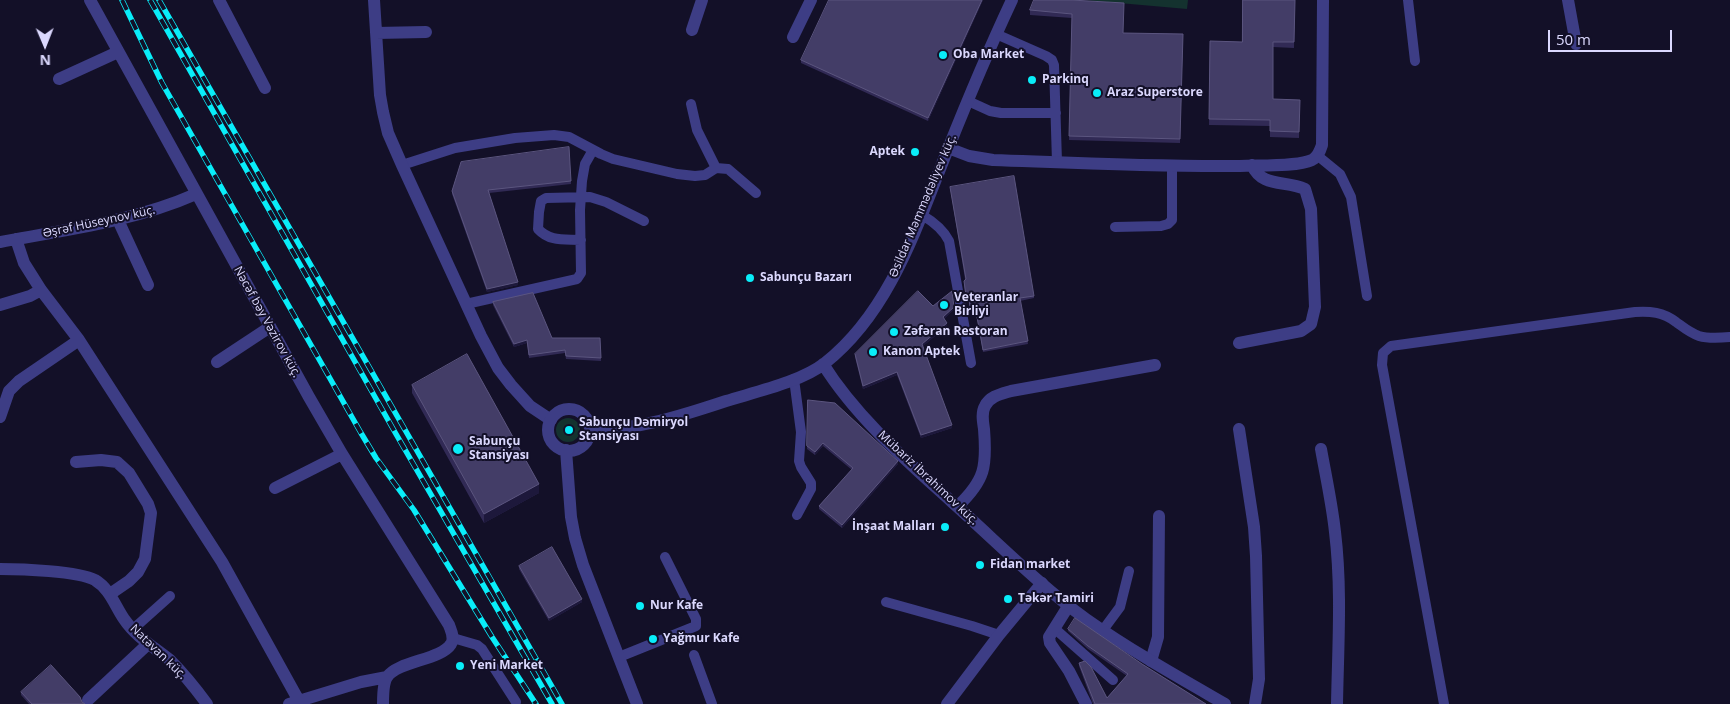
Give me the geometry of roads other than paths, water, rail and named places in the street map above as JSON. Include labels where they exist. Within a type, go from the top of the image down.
[{"type":"street","name":"Nəcəf bəy Vəzirov küç.","points":[[90,0],[342,454],[449,625],[453,638]]},
{"type":"street","points":[[219,0],[265,88]]},
{"type":"street","points":[[374,0],[382,112],[388,132],[466,304],[498,368],[511,386],[530,406],[551,420]]},
{"type":"street","points":[[692,30],[702,0]]},
{"type":"street","points":[[793,37],[811,0]]},
{"type":"street","name":"Əsildar Məmmədəliyev küç.","points":[[590,430],[617,429],[656,422],[794,379],[824,364],[860,328],[877,304],[905,255],[948,148],[1012,0]]},
{"type":"street","points":[[948,148],[969,156],[993,160],[1172,166],[1303,163],[1312,160],[1318,156],[1322,145],[1323,0]]},
{"type":"street","points":[[1568,0],[1576,44]]},
{"type":"street","points":[[376,33],[426,32]]},
{"type":"street","points":[[59,79],[118,52]]},
{"type":"street","points":[[1239,343],[1301,331],[1311,324],[1315,307],[1311,209],[1304,190],[1296,186],[1265,180],[1256,174],[1252,165]]},
{"type":"street","name":"Əşrəf Hüseynov küç.","points":[[0,242],[118,220],[157,210],[196,194]]},
{"type":"street","points":[[118,220],[148,285]]},
{"type":"street","points":[[16,239],[24,263],[41,290],[79,340],[222,562],[294,703],[361,682],[387,677],[397,670],[447,648],[453,638]]},
{"type":"street","points":[[0,305],[30,296],[41,290]]},
{"type":"street","points":[[217,362],[270,327]]},
{"type":"street","points":[[0,417],[9,392],[19,380],[79,340]]},
{"type":"street","name":"Mübariz İbrahimov küç.","points":[[824,364],[834,382],[862,414],[924,476],[1042,583],[1103,630],[1151,661],[1225,704]]},
{"type":"street","points":[[958,506],[972,493],[984,470],[986,452],[982,416],[984,407],[991,398],[1011,391],[1155,365]]},
{"type":"street","points":[[570,409],[575,410],[586,418],[590,430],[589,436],[582,446],[577,449],[566,450],[555,446],[548,430],[551,420],[559,412],[570,409]]},
{"type":"street","points":[[1239,429],[1254,527],[1256,556],[1259,679],[1255,704]]},
{"type":"street","points":[[1322,449],[1338,564],[1337,704]]},
{"type":"street","points":[[566,450],[571,517],[575,538],[637,704]]},
{"type":"street","points":[[275,488],[342,454]]},
{"type":"street","points":[[76,462],[101,460],[117,462],[129,473],[148,504],[151,513],[145,559],[138,572],[129,581],[110,594]]},
{"type":"street","points":[[1151,661],[1158,638],[1159,516]]},
{"type":"street","name":"Natəvan küç.","points":[[0,570],[45,571],[88,577],[95,581],[110,594],[132,630],[168,659],[207,704]]},
{"type":"street","points":[[947,704],[999,635],[1042,583]]},
{"type":"street","points":[[1069,605],[1049,637],[1050,644],[1069,671],[1086,704]]},
{"type":"street","points":[[88,700],[148,644]]},
{"type":"street","points":[[383,704],[384,686],[387,677]]},
{"type":"lane","points":[[1408,0],[1414,61]]},
{"type":"lane","points":[[996,34],[1052,60],[1054,65],[1057,162]]},
{"type":"lane","points":[[968,101],[990,111],[1001,113],[1056,113]]},
{"type":"lane","points":[[691,104],[697,130],[716,168]]},
{"type":"lane","points":[[402,165],[456,148],[515,138],[554,135],[569,136],[593,150],[614,159],[678,174],[695,176],[705,175],[716,168],[728,169],[756,193]]},
{"type":"lane","points":[[466,304],[577,279],[581,273],[581,196],[585,164],[593,150]]},
{"type":"lane","points":[[1318,156],[1340,174],[1351,197],[1367,296]]},
{"type":"lane","points":[[1115,227],[1161,226],[1168,224],[1172,220],[1172,166]]},
{"type":"lane","points":[[581,240],[544,236],[538,229],[538,212],[541,201],[546,198],[590,197],[606,202],[644,220]]},
{"type":"lane","points":[[922,215],[930,219],[944,232],[949,241],[971,363]]},
{"type":"lane","points":[[1444,704],[1382,365],[1383,353],[1391,346],[1635,312],[1661,313],[1688,331],[1700,336],[1711,338],[1730,337]]},
{"type":"lane","points":[[794,379],[801,432],[799,461],[811,483],[811,490],[797,515]]},
{"type":"lane","points":[[619,656],[696,626],[696,619],[665,558]]},
{"type":"lane","points":[[1103,630],[1120,607],[1129,571]]},
{"type":"lane","points":[[132,630],[170,596]]},
{"type":"lane","points":[[886,602],[999,635]]},
{"type":"lane","points":[[1054,628],[1113,680]]},
{"type":"lane","points":[[453,638],[476,645],[482,649],[516,702]]},
{"type":"lane","points":[[694,655],[712,704]]},
{"type":"railway","points":[[122,0],[162,83],[361,433],[376,458],[414,510],[492,637],[536,704]]},
{"type":"railway","points":[[150,0],[396,434],[552,704]]},
{"type":"railway","points":[[159,0],[562,704]]},
{"type":"place","name":"Oba Market","points":[[943,55]]},
{"type":"place","name":"Parkinq","points":[[1032,80]]},
{"type":"place","name":"Araz Superstore","points":[[1097,93]]},
{"type":"place","name":"Aptek","points":[[915,152]]},
{"type":"place","name":"Sabunçu Bazarı","points":[[750,278]]},
{"type":"place","name":"Veteranlar Birliyi","points":[[944,305]]},
{"type":"place","name":"Zəfəran Restoran","points":[[894,332]]},
{"type":"place","name":"Kanon Aptek","points":[[873,352]]},
{"type":"place","name":"Sabunçu Dəmiryol Stansiyası","points":[[569,430]]},
{"type":"place","name":"Sabunçu Stansiyası","points":[[458,449]]},
{"type":"place","name":"İnşaat Malları","points":[[945,527]]},
{"type":"place","name":"Fidan market","points":[[980,565]]},
{"type":"place","name":"Təkər Tamiri","points":[[1008,599]]},
{"type":"place","name":"Nur Kafe","points":[[640,606]]},
{"type":"place","name":"Yağmur Kafe","points":[[653,639]]},
{"type":"place","name":"Yeni Market","points":[[460,666]]}]
